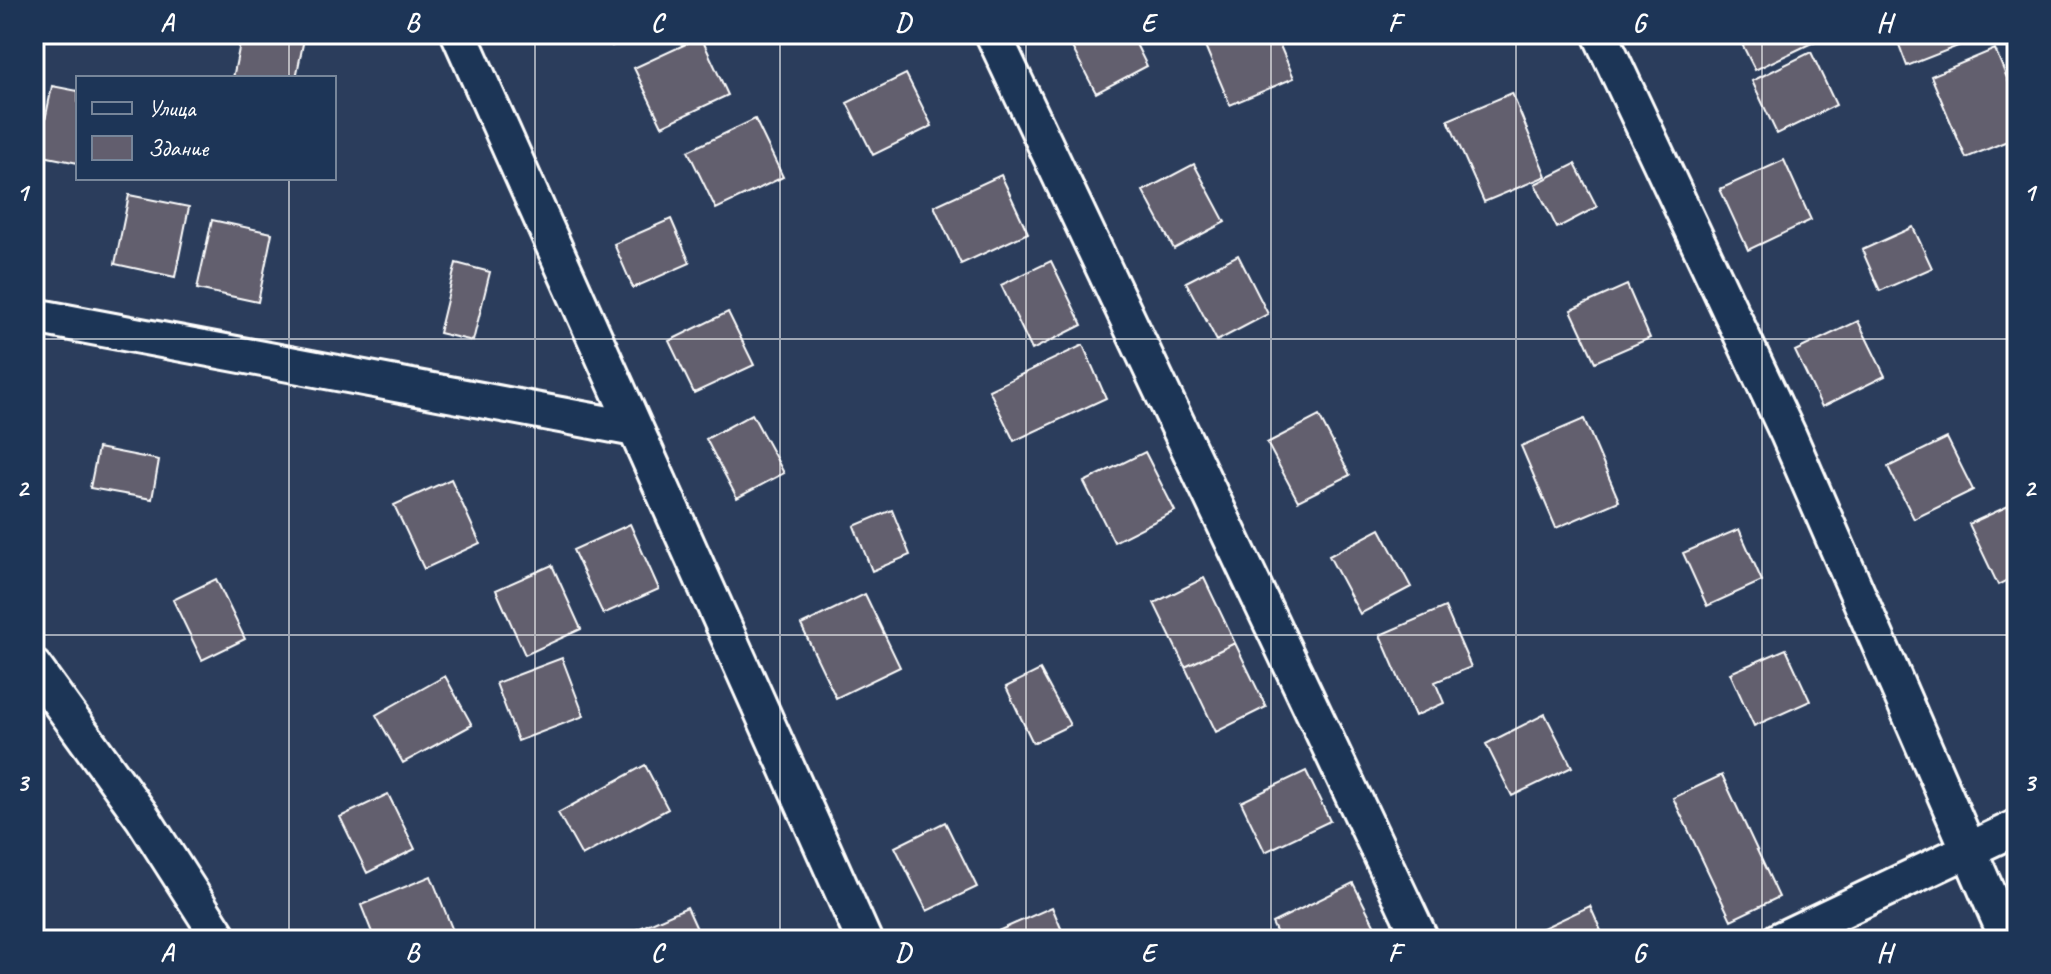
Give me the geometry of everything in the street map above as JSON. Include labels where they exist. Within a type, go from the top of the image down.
[{"type":"street","points":[[459,34],[864,940]]},
{"type":"street","points":[[993,34],[1421,940]]},
{"type":"street","points":[[1600,34],[1788,434],[1966,850],[2008,940]]},
{"type":"street","points":[[34,316],[635,429]]},
{"type":"street","points":[[34,667],[143,818],[221,940]]},
{"type":"street","points":[[1779,940],[2017,827]]},
{"type":"building","points":[[242,34],[305,34],[296,76],[233,76]]},
{"type":"building","points":[[606,34],[637,34],[612,46]]},
{"type":"building","points":[[1065,34],[1131,34],[1147,66],[1096,93]]},
{"type":"building","points":[[1200,34],[1275,34],[1294,78],[1230,105]]},
{"type":"building","points":[[1737,34],[1810,34],[1814,42],[1755,70]]},
{"type":"building","points":[[1895,34],[1974,34],[1976,39],[1907,66]]},
{"type":"building","points":[[701,37],[728,95],[662,126],[634,68]]},
{"type":"building","points":[[1995,49],[2017,102],[2017,137],[1966,158],[1931,76]]},
{"type":"building","points":[[1811,52],[1836,105],[1777,134],[1752,81]]},
{"type":"building","points":[[906,74],[932,126],[873,155],[847,103]]},
{"type":"building","points":[[52,86],[76,91],[76,163],[38,155]]},
{"type":"building","points":[[1512,93],[1546,176],[1484,202],[1448,120]]},
{"type":"building","points":[[755,119],[783,177],[716,209],[688,151]]},
{"type":"building","points":[[1784,160],[1811,220],[1748,250],[1720,189]]},
{"type":"building","points":[[1194,164],[1225,222],[1174,249],[1143,191]]},
{"type":"building","points":[[1575,164],[1597,207],[1557,228],[1535,184]]},
{"type":"building","points":[[1001,175],[1028,233],[961,264],[934,206]]},
{"type":"building","points":[[129,195],[189,207],[175,277],[115,264]]},
{"type":"building","points":[[671,219],[690,263],[633,288],[614,244]]},
{"type":"building","points":[[212,220],[272,233],[258,302],[197,289]]},
{"type":"building","points":[[1913,227],[1932,268],[1880,291],[1862,250]]},
{"type":"building","points":[[1238,255],[1268,314],[1217,341],[1186,282]]},
{"type":"building","points":[[1051,261],[1082,325],[1032,350],[1001,285]]},
{"type":"building","points":[[456,263],[490,272],[473,341],[439,333]]},
{"type":"building","points":[[1627,285],[1650,338],[1595,362],[1571,310]]},
{"type":"building","points":[[728,312],[754,365],[694,393],[669,341]]},
{"type":"building","points":[[1858,321],[1885,376],[1822,407],[1795,351]]},
{"type":"building","points":[[1083,345],[1106,398],[1014,441],[989,390]]},
{"type":"building","points":[[752,414],[784,473],[737,498],[706,439]]},
{"type":"building","points":[[1319,416],[1350,475],[1298,501],[1267,443]]},
{"type":"building","points":[[1584,419],[1619,501],[1556,528],[1521,446]]},
{"type":"building","points":[[1947,438],[1973,490],[1914,519],[1888,467]]},
{"type":"building","points":[[98,448],[159,460],[152,499],[90,488]]},
{"type":"building","points":[[1145,452],[1175,511],[1114,542],[1084,482]]},
{"type":"building","points":[[451,479],[480,543],[424,569],[394,505]]},
{"type":"building","points":[[2017,502],[2017,575],[1998,585],[1969,524]]},
{"type":"building","points":[[892,510],[910,555],[872,571],[854,526]]},
{"type":"building","points":[[630,524],[659,589],[603,614],[573,550]]},
{"type":"building","points":[[1380,529],[1411,587],[1360,614],[1329,556]]},
{"type":"building","points":[[1739,529],[1762,581],[1707,606],[1683,553]]},
{"type":"building","points":[[552,565],[581,629],[525,655],[496,590]]},
{"type":"building","points":[[1204,578],[1235,643],[1185,667],[1154,603]]},
{"type":"building","points":[[216,579],[245,639],[202,660],[173,600]]},
{"type":"building","points":[[865,594],[900,667],[836,698],[801,625]]},
{"type":"building","points":[[1445,607],[1471,667],[1435,682],[1444,703],[1415,716],[1380,635]]},
{"type":"building","points":[[1235,643],[1266,707],[1216,732],[1185,667]]},
{"type":"building","points":[[1786,649],[1810,701],[1754,726],[1730,673]]},
{"type":"building","points":[[562,658],[584,716],[518,741],[496,683]]},
{"type":"building","points":[[1040,670],[1070,725],[1033,743],[1006,687]]},
{"type":"building","points":[[445,676],[472,725],[403,763],[376,715]]},
{"type":"building","points":[[1545,714],[1572,767],[1512,796],[1486,744]]},
{"type":"building","points":[[645,765],[668,809],[582,856],[558,813]]},
{"type":"building","points":[[1306,771],[1330,821],[1265,852],[1241,802]]},
{"type":"building","points":[[1722,775],[1779,897],[1731,920],[1673,798]]},
{"type":"building","points":[[388,794],[415,849],[367,873],[340,817]]},
{"type":"building","points":[[945,822],[977,887],[927,911],[895,847]]},
{"type":"building","points":[[431,876],[453,931],[431,940],[375,940],[361,905]]},
{"type":"building","points":[[1353,883],[1382,940],[1280,940],[1272,923]]},
{"type":"building","points":[[1590,906],[1605,940],[1528,940],[1526,936]]},
{"type":"building","points":[[687,907],[702,940],[634,940],[631,932]]},
{"type":"building","points":[[1052,907],[1066,940],[978,940]]}]
